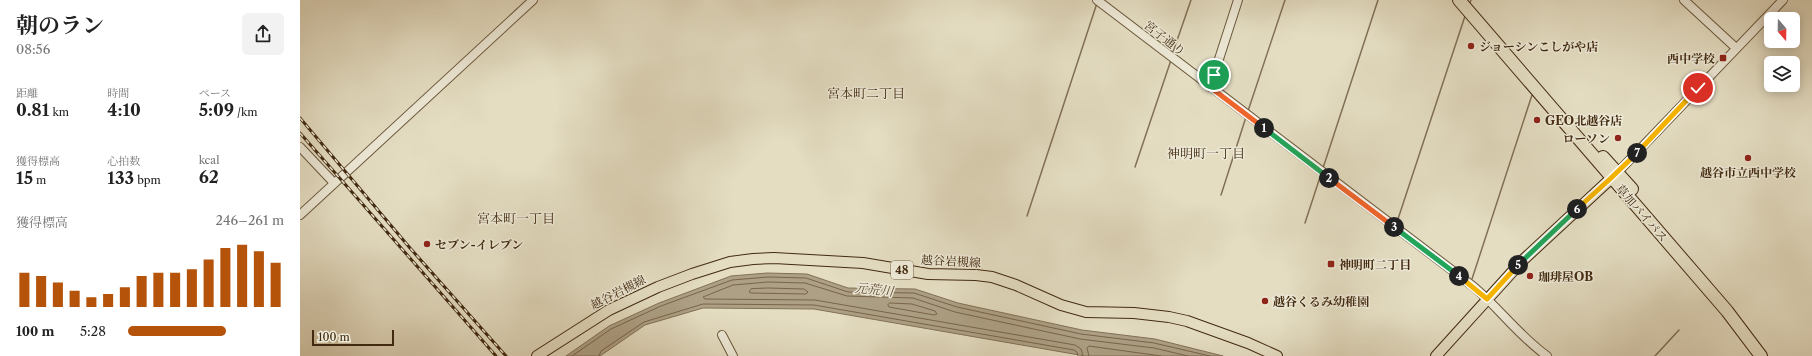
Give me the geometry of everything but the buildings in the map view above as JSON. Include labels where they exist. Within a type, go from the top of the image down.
[{"type":"highway","name":"草加バイパス","points":[[1459,0],[1730,305],[1769,356]]},
{"type":"highway","name":"草加バイパス","points":[[1467,0],[1571,121],[1614,175],[1727,310],[1761,356]]},
{"type":"main road","points":[[1436,356],[1526,256],[1614,175]]},
{"type":"main road","name":"越谷岩槻線","points":[[537,356],[609,310],[658,287],[730,262],[774,258],[863,263],[928,274],[976,275],[992,277],[1016,285],[1061,305],[1081,311],[1111,314],[1134,313],[1169,317],[1187,321],[1248,342],[1277,356]]},
{"type":"street","points":[[300,214],[533,0]]},
{"type":"street","name":"宮子通り","points":[[1097,0],[1487,299],[1521,336],[1547,356]]},
{"type":"street","points":[[1210,87],[1238,0]]},
{"type":"street","points":[[1684,0],[1736,48]]},
{"type":"street","points":[[1614,175],[1783,0]]},
{"type":"street","points":[[300,147],[334,183]]},
{"type":"street","points":[[722,335],[733,356]]},
{"type":"water","name":"元荒川","points":[[767,273],[807,274],[848,288],[915,289],[958,303],[1082,330],[1155,339],[1223,356],[1085,356],[814,309],[703,308],[645,325],[600,356],[566,356],[609,326],[659,303],[731,276]]},
{"type":"waterway","points":[[1172,55],[1191,0]]},
{"type":"waterway","points":[[1248,111],[1285,0]]},
{"type":"waterway","points":[[1323,168],[1378,0]]},
{"type":"waterway","points":[[1469,5],[1471,0]]},
{"type":"waterway","points":[[1027,216],[1097,3]]},
{"type":"waterway","points":[[1397,222],[1465,16]]},
{"type":"waterway","points":[[1135,167],[1171,60]]},
{"type":"waterway","points":[[1472,279],[1532,95]]},
{"type":"waterway","points":[[1221,195],[1246,117]]},
{"type":"waterway","points":[[1305,223],[1321,174]]},
{"type":"waterway","points":[[1655,356],[1679,330]]},
{"type":"railway","points":[[300,118],[410,248],[506,356]]},
{"type":"railway","points":[[300,133],[496,356]]},
{"type":"place","name":"ジョーシンこしがや店","points":[[1471,46]]},
{"type":"place","name":"西中学校","points":[[1723,58]]},
{"type":"place","name":"GEO北越谷店","points":[[1537,120]]},
{"type":"place","name":"ローソン","points":[[1618,138]]},
{"type":"place","name":"越谷市立西中学校","points":[[1748,158]]},
{"type":"place","name":"セブン-イレブン","points":[[427,244]]},
{"type":"place","name":"神明町二丁目","points":[[1331,264]]},
{"type":"place","name":"珈琲屋OB","points":[[1530,276]]},
{"type":"place","name":"越谷くるみ幼稚園","points":[[1265,301]]},
{"type":"district","name":"宮本町二丁目","points":[[866,93]]},
{"type":"district","name":"神明町一丁目","points":[[1206,153]]},
{"type":"district","name":"宮本町一丁目","points":[[516,218]]},
{"type":"route","points":[[1214,75],[1210,87],[1474,287],[1487,299],[1522,260],[1618,172],[1698,88]]}]
